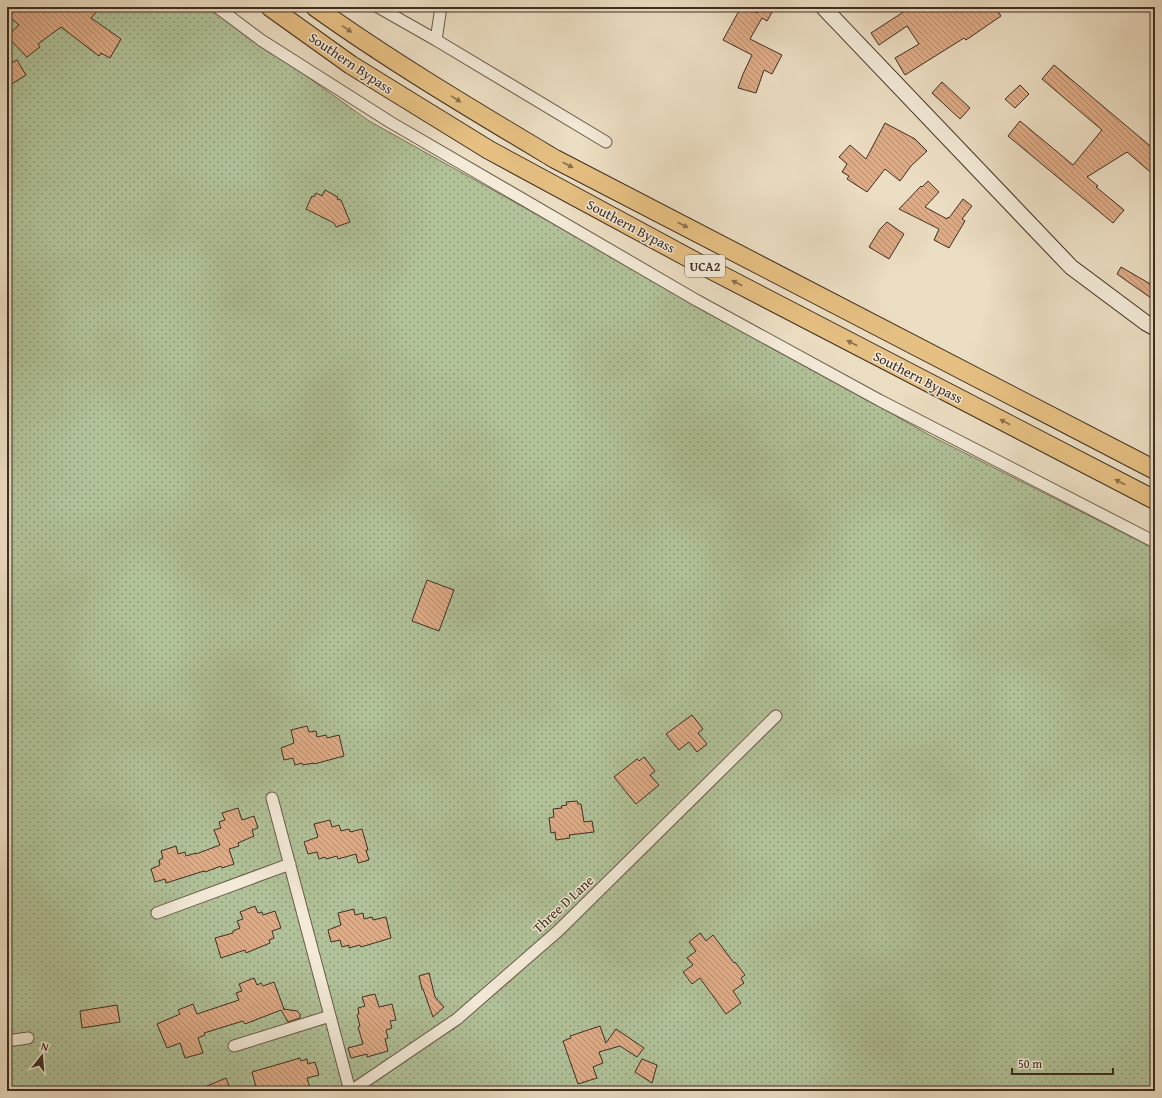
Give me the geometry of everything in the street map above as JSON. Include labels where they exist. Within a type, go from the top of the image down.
[{"type":"highway","name":"Southern Bypass","points":[[270,7],[351,65],[489,150],[707,268],[1155,500]]},
{"type":"highway","name":"Southern Bypass","points":[[314,7],[369,45],[555,159],[1155,470]]},
{"type":"main road","points":[[823,7],[1071,268],[1155,328]]},
{"type":"street","points":[[217,7],[261,40],[390,122],[696,300],[879,400],[1155,542]]},
{"type":"street","points":[[378,7],[606,142]]},
{"type":"street","points":[[436,40],[441,7]]},
{"type":"street","name":"Three D Lane","points":[[351,1091],[457,1019],[558,931],[776,716]]},
{"type":"street","points":[[272,798],[351,1091]]},
{"type":"street","points":[[157,913],[290,864]]},
{"type":"street","points":[[234,1046],[330,1016]]},
{"type":"street","points":[[7,1041],[28,1038]]},
{"type":"green space","points":[[7,7],[210,7],[369,121],[931,436],[1155,549],[1155,1091],[7,1091]]},
{"type":"building","points":[[18,7],[101,7],[91,18],[121,39],[110,58],[101,53],[99,56],[61,27],[38,44],[40,47],[27,57],[7,36],[19,25],[9,16]]},
{"type":"building","points":[[741,7],[746,7],[757,13],[760,7],[775,7],[767,21],[762,18],[750,39],[782,55],[772,74],[764,70],[756,93],[738,88],[752,55],[723,40]]},
{"type":"building","points":[[911,7],[995,7],[1001,16],[966,40],[964,38],[905,75],[895,58],[919,44],[907,26],[879,45],[871,33]]},
{"type":"building","points":[[17,60],[26,75],[10,85],[7,79],[7,65]]},
{"type":"building","points":[[1054,65],[1155,150],[1155,176],[1127,152],[1087,177],[1098,186],[1096,187],[1124,210],[1113,223],[1008,136],[1020,121],[1073,165],[1102,130],[1042,79]]},
{"type":"building","points":[[942,82],[970,108],[960,119],[932,93]]},
{"type":"building","points":[[1020,85],[1029,94],[1015,108],[1005,99]]},
{"type":"building","points":[[885,123],[915,139],[927,151],[911,166],[900,181],[885,169],[867,192],[847,179],[849,176],[842,172],[847,164],[839,157],[850,145],[866,159]]},
{"type":"building","points":[[928,181],[939,192],[925,207],[947,219],[963,199],[972,206],[962,219],[965,221],[949,248],[934,240],[939,229],[899,209],[921,186],[922,187]]},
{"type":"building","points":[[325,190],[338,197],[337,199],[341,200],[350,222],[336,227],[334,223],[306,209],[312,196],[314,197],[316,193],[322,196]]},
{"type":"building","points":[[887,222],[904,234],[889,259],[869,247],[880,229]]},
{"type":"building","points":[[1121,267],[1152,285],[1151,298],[1117,274]]},
{"type":"building","points":[[427,580],[454,590],[439,631],[412,621]]},
{"type":"building","points":[[692,715],[703,729],[698,733],[707,744],[697,752],[689,742],[679,750],[666,734]]},
{"type":"building","points":[[307,726],[309,732],[316,731],[317,737],[326,735],[327,738],[339,735],[344,756],[314,764],[303,765],[302,763],[295,765],[293,758],[284,760],[281,748],[294,743],[291,730]]},
{"type":"building","points":[[644,757],[655,771],[650,775],[659,785],[636,804],[614,777],[637,759],[639,761]]},
{"type":"building","points":[[577,801],[578,804],[581,804],[584,822],[592,821],[594,832],[569,835],[570,838],[556,840],[555,832],[551,833],[549,818],[554,817],[553,809],[562,808],[561,806],[567,805],[566,802]]},
{"type":"building","points":[[238,808],[242,820],[254,816],[258,828],[252,830],[254,836],[238,843],[239,846],[229,849],[234,864],[222,868],[221,866],[166,883],[165,879],[155,882],[151,869],[160,865],[159,860],[163,858],[161,851],[176,846],[178,854],[185,852],[186,856],[220,845],[214,830],[221,828],[219,822],[225,820],[222,813]]},
{"type":"building","points":[[330,820],[332,827],[339,825],[341,831],[349,829],[350,832],[362,829],[368,850],[366,850],[369,860],[358,863],[356,854],[338,859],[337,856],[319,859],[317,852],[308,854],[304,842],[318,837],[314,824]]},
{"type":"building","points":[[255,906],[258,913],[262,912],[263,915],[275,911],[281,928],[272,931],[274,938],[269,940],[270,943],[246,953],[245,950],[221,958],[215,938],[233,933],[233,931],[240,928],[237,921],[243,919],[240,912]]},
{"type":"building","points":[[354,909],[355,915],[363,913],[364,919],[372,917],[373,920],[386,917],[391,938],[361,947],[360,945],[349,948],[349,945],[342,947],[340,940],[331,942],[328,930],[341,925],[338,913]]},
{"type":"building","points":[[700,933],[706,941],[713,935],[745,975],[741,978],[744,983],[733,991],[741,1003],[726,1014],[700,978],[692,984],[683,972],[693,965],[687,958],[696,951],[689,942]]},
{"type":"building","points":[[429,973],[435,997],[444,1007],[433,1017],[422,989],[419,976]]},
{"type":"building","points":[[254,978],[257,985],[261,983],[263,986],[274,982],[283,1009],[297,1011],[300,1014],[300,1018],[288,1022],[281,1010],[245,1024],[243,1021],[204,1033],[205,1035],[198,1038],[203,1053],[185,1058],[180,1043],[167,1048],[157,1024],[180,1014],[178,1010],[193,1004],[197,1014],[239,1000],[236,993],[242,991],[239,984]]},
{"type":"building","points":[[375,994],[379,1007],[392,1004],[396,1020],[390,1021],[392,1028],[386,1030],[388,1038],[385,1039],[388,1051],[367,1057],[367,1054],[351,1058],[348,1048],[363,1044],[358,1027],[360,1026],[357,1015],[359,1014],[358,1008],[365,1006],[362,997]]},
{"type":"building","points":[[117,1005],[120,1022],[82,1028],[80,1011]]},
{"type":"building","points":[[600,1026],[606,1043],[616,1029],[644,1048],[637,1057],[620,1046],[599,1052],[603,1063],[593,1067],[597,1078],[578,1084],[563,1041],[571,1038],[570,1036]]},
{"type":"building","points":[[300,1058],[301,1061],[307,1059],[308,1064],[315,1062],[319,1075],[307,1078],[311,1091],[284,1091],[283,1088],[270,1091],[257,1091],[252,1072]]},
{"type":"building","points":[[642,1059],[657,1065],[652,1083],[635,1072]]},
{"type":"building","points":[[226,1078],[231,1091],[195,1091]]}]
